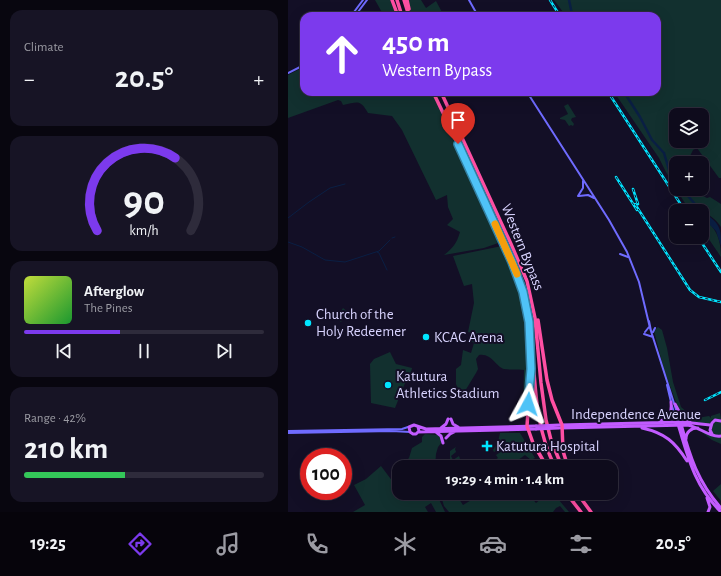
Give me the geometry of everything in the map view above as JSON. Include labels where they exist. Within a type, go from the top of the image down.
[{"type":"highway","points":[[392,0],[396,12]]},
{"type":"highway","points":[[397,0],[401,12]]},
{"type":"highway","points":[[404,0],[408,12]]},
{"type":"highway","points":[[407,0],[409,12]]},
{"type":"highway","name":"Western Bypass","points":[[435,96],[512,262],[523,292],[529,322],[537,409],[542,432],[552,460]]},
{"type":"highway","name":"Western Bypass","points":[[444,96],[527,281],[535,318],[545,414],[551,440],[559,460]]},
{"type":"highway","points":[[527,281],[538,320],[547,380],[560,427],[566,460]]},
{"type":"highway","points":[[529,322],[531,377],[527,427],[544,460]]},
{"type":"highway","points":[[572,500],[582,512]]},
{"type":"highway","points":[[574,500],[582,512]]},
{"type":"highway","points":[[583,500],[591,512]]},
{"type":"main road","points":[[354,12],[363,0]]},
{"type":"main road","points":[[358,12],[367,0]]},
{"type":"main road","points":[[469,0],[476,12]]},
{"type":"main road","points":[[288,73],[300,67]]},
{"type":"main road","points":[[530,96],[615,229],[630,257],[639,282],[689,464]]},
{"type":"main road","points":[[580,174],[599,204]]},
{"type":"main road","points":[[582,178],[583,187],[578,196],[588,195],[595,199]]},
{"type":"main road","points":[[620,254],[630,257]]},
{"type":"main road","points":[[650,326],[655,327],[652,332]]},
{"type":"main road","points":[[650,326],[645,333],[654,337]]},
{"type":"main road","points":[[650,423],[663,421],[668,418],[671,413],[673,403]]},
{"type":"main road","points":[[673,403],[682,417],[694,423]]},
{"type":"main road","points":[[439,428],[445,425],[450,419],[454,425],[461,428]]},
{"type":"main road","name":"Independence Avenue","points":[[710,425],[715,420],[721,421]]},
{"type":"main road","name":"Independence Avenue","points":[[560,427],[650,423],[679,424],[690,425],[720,436]]},
{"type":"main road","name":"Independence Avenue","points":[[288,432],[402,429],[415,425],[426,429],[634,427],[694,423],[710,425]]},
{"type":"main road","points":[[679,424],[699,478],[707,491],[721,508]]},
{"type":"main road","name":"Independence Avenue","points":[[710,425],[710,430],[714,435]]},
{"type":"main road","points":[[410,426],[410,432]]},
{"type":"main road","points":[[418,427],[418,432]]},
{"type":"main road","name":"Independence Avenue","points":[[288,432],[392,431],[410,432],[414,435],[418,432],[527,427]]},
{"type":"main road","points":[[634,427],[655,430],[676,445],[689,464],[709,503],[708,512]]},
{"type":"main road","points":[[686,442],[686,437],[689,431],[700,428]]},
{"type":"main road","points":[[446,438],[450,434],[457,431]]},
{"type":"main road","points":[[412,438],[428,432]]},
{"type":"main road","points":[[435,432],[441,436],[443,443]]},
{"type":"main road","points":[[704,493],[721,512]]},
{"type":"green space","points":[[375,0],[390,0],[395,12],[382,12]]},
{"type":"green space","points":[[408,0],[421,0],[426,8],[436,1],[442,12],[411,12]]},
{"type":"green space","points":[[554,0],[721,0],[721,178],[719,178],[709,164],[709,156],[703,156],[697,148],[693,150],[690,156],[669,156],[669,177],[659,158],[617,96],[661,96],[661,12],[563,12]]},
{"type":"green space","points":[[300,69],[300,96],[434,96],[501,242],[484,248],[444,255],[454,245],[460,232],[447,225],[453,219],[448,207],[447,195],[436,200],[402,130],[392,116],[368,113],[361,104],[355,103],[343,105],[341,101],[338,100],[288,118],[288,75]]},
{"type":"green space","points":[[568,104],[576,117],[572,118],[571,120],[574,124],[573,126],[569,126],[565,120],[560,119],[568,114],[564,106]]},
{"type":"green space","points":[[680,196],[710,197],[721,204],[721,227],[709,215],[709,204],[686,204]]},
{"type":"green space","points":[[709,223],[719,239],[721,257],[709,239]]},
{"type":"green space","points":[[502,246],[508,253],[519,285],[526,319],[528,336],[528,370],[526,407],[523,405],[524,370],[501,368],[487,356],[479,355],[476,359],[478,369],[465,391],[458,389],[456,384],[456,369],[461,365],[463,350],[471,353],[474,343],[471,341],[477,334],[468,332],[474,303],[472,284],[464,286],[453,256]]},
{"type":"green space","points":[[343,308],[348,312],[341,322],[336,318]]},
{"type":"green space","points":[[658,327],[662,330],[673,382],[681,407],[697,418],[709,416],[711,418],[711,416],[720,413],[721,419],[713,419],[709,424],[691,421],[679,410],[664,370],[654,331]]},
{"type":"green space","points":[[390,352],[396,364],[412,368],[410,378],[407,378],[395,408],[371,403],[370,364],[374,359]]},
{"type":"green space","points":[[714,422],[721,422],[721,434],[716,435],[711,431]]},
{"type":"green space","points":[[699,430],[714,437],[721,438],[721,444],[712,440]]},
{"type":"green space","points":[[500,433],[520,433],[535,458],[531,460],[525,455],[518,460],[495,460],[498,458],[496,455],[508,447],[506,444],[494,452],[493,450],[498,442]]},
{"type":"green space","points":[[425,434],[439,435],[442,442],[438,447],[436,460],[407,460],[412,448],[422,442],[422,437]]},
{"type":"green space","points":[[456,447],[456,452],[451,456],[453,460],[450,460],[450,451]]},
{"type":"green space","points":[[459,456],[459,460],[453,460]]},
{"type":"green space","points":[[381,466],[392,481],[392,500],[439,500],[445,512],[436,512],[431,503],[425,507],[428,512],[353,512],[365,505],[354,485],[366,479]]},
{"type":"green space","points":[[721,484],[721,501],[713,491]]},
{"type":"green space","points":[[442,500],[460,500],[463,505],[471,500],[533,500],[536,503],[540,500],[559,500],[569,512],[565,512],[560,506],[553,512],[449,512],[444,506]]},
{"type":"water","points":[[709,216],[718,226],[721,246],[716,231],[709,224]]},
{"type":"waterway","points":[[569,0],[572,12]]},
{"type":"waterway","points":[[627,96],[652,140],[664,153],[669,170]]},
{"type":"waterway","points":[[288,218],[330,188],[345,184]]},
{"type":"waterway","points":[[688,196],[695,204]]},
{"type":"waterway","points":[[288,242],[302,247],[325,260],[345,262],[379,251],[390,240]]},
{"type":"waterway","points":[[377,252],[379,253],[387,270]]},
{"type":"railway","points":[[550,0],[558,12]]},
{"type":"railway","points":[[611,96],[680,204]]},
{"type":"railway","points":[[616,177],[637,210]]},
{"type":"railway","points":[[633,189],[638,204]]},
{"type":"railway","points":[[635,204],[690,290],[699,297],[721,302]]},
{"type":"railway","points":[[703,244],[721,272]]},
{"type":"railway","points":[[705,400],[721,392]]},
{"type":"slow traffic","points":[[495,224],[517,274]]},
{"type":"place","name":"Church of the Holy Redeemer","points":[[308,323]]},
{"type":"place","name":"KCAC Arena","points":[[426,337]]},
{"type":"place","name":"Katutura Athletics Stadium","points":[[388,385]]},
{"type":"place","name":"Katutura Hospital","points":[[487,446]]},
{"type":"route","points":[[458,144],[512,262],[523,292],[529,322],[528,328],[531,369],[528,404]]}]
